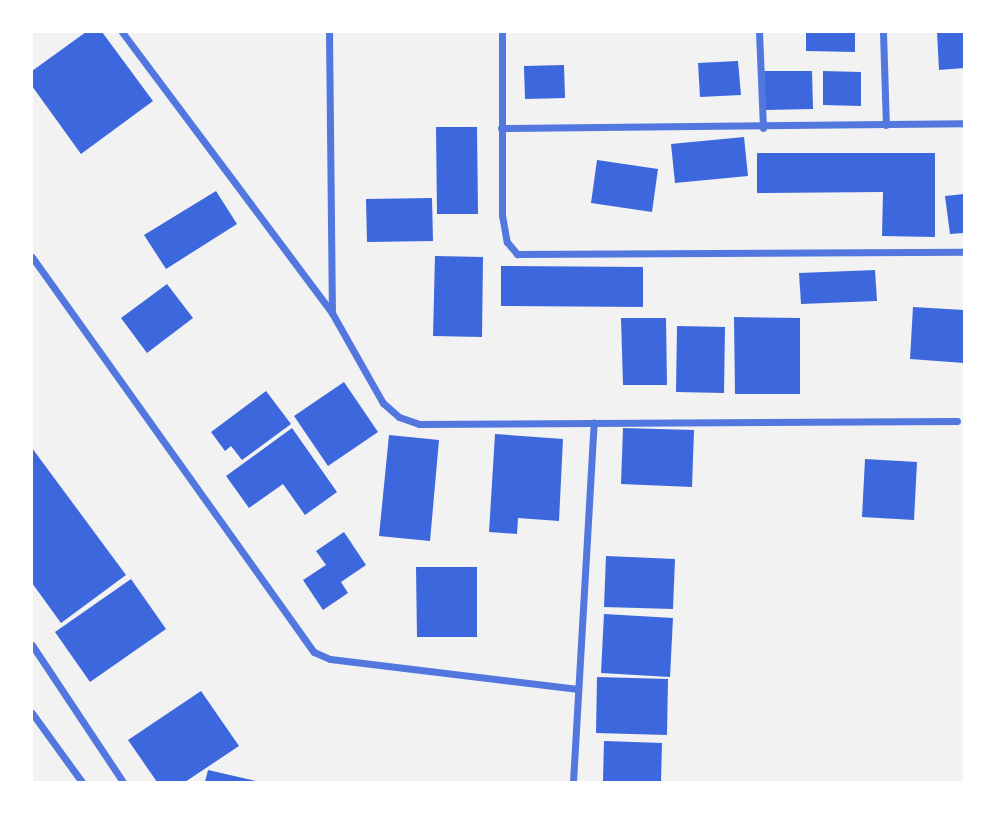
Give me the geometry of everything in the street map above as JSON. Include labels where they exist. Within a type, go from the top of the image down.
[{"type":"street","points":[[122,32],[332,313],[383,403],[399,417],[419,424],[957,421]]},
{"type":"street","points":[[329,32],[332,313]]},
{"type":"street","points":[[502,32],[502,215],[507,242],[517,254],[964,252]]},
{"type":"street","points":[[759,32],[763,128]]},
{"type":"street","points":[[883,32],[886,125]]},
{"type":"street","points":[[501,128],[763,128],[964,123]]},
{"type":"street","points":[[32,257],[314,652],[330,659],[578,689]]},
{"type":"street","points":[[573,782],[594,423]]},
{"type":"street","points":[[32,645],[123,782]]},
{"type":"street","points":[[32,713],[82,782]]},
{"type":"building","points":[[86,32],[102,32],[153,101],[81,154],[32,86],[32,71]]},
{"type":"building","points":[[806,32],[855,32],[855,52],[806,51]]},
{"type":"building","points":[[937,32],[964,32],[964,68],[939,70]]},
{"type":"building","points":[[738,61],[741,95],[700,97],[698,63]]},
{"type":"building","points":[[564,65],[565,98],[525,99],[524,66]]},
{"type":"building","points":[[764,71],[812,71],[813,109],[765,110]]},
{"type":"building","points":[[823,71],[861,72],[861,106],[823,105]]},
{"type":"building","points":[[436,127],[477,127],[478,214],[437,214]]},
{"type":"building","points":[[744,137],[748,176],[675,183],[671,144]]},
{"type":"building","points":[[757,153],[935,153],[935,237],[882,236],[883,192],[757,193]]},
{"type":"building","points":[[597,160],[658,169],[652,212],[591,203]]},
{"type":"building","points":[[216,191],[237,224],[166,269],[144,235]]},
{"type":"building","points":[[964,194],[964,233],[950,234],[945,196]]},
{"type":"building","points":[[432,198],[433,241],[367,242],[366,199]]},
{"type":"building","points":[[435,256],[483,257],[482,337],[433,336]]},
{"type":"building","points":[[501,266],[643,267],[643,307],[501,306]]},
{"type":"building","points":[[875,270],[877,301],[801,304],[799,273]]},
{"type":"building","points":[[167,284],[193,318],[147,353],[121,318]]},
{"type":"building","points":[[913,307],[964,310],[964,363],[910,359]]},
{"type":"building","points":[[734,317],[800,318],[800,394],[735,394]]},
{"type":"building","points":[[621,318],[666,318],[667,385],[623,385]]},
{"type":"building","points":[[677,326],[725,327],[724,393],[676,392]]},
{"type":"building","points":[[344,382],[378,432],[328,466],[294,416]]},
{"type":"building","points":[[266,391],[291,424],[242,460],[231,446],[225,451],[211,432]]},
{"type":"building","points":[[292,428],[337,492],[305,515],[283,484],[249,508],[226,476]]},
{"type":"building","points":[[623,428],[694,430],[692,487],[621,484]]},
{"type":"building","points":[[495,434],[563,439],[559,521],[518,518],[517,534],[489,532]]},
{"type":"building","points":[[389,435],[439,440],[430,541],[379,536]]},
{"type":"building","points":[[32,448],[126,575],[61,623],[32,583]]},
{"type":"building","points":[[865,459],[917,462],[914,520],[862,517]]},
{"type":"building","points":[[344,532],[366,565],[341,582],[348,593],[323,610],[303,580],[326,565],[316,551]]},
{"type":"building","points":[[606,556],[675,559],[673,609],[604,607]]},
{"type":"building","points":[[416,567],[477,567],[477,637],[417,637]]},
{"type":"building","points":[[131,579],[166,629],[90,682],[55,632]]},
{"type":"building","points":[[604,614],[673,618],[670,677],[601,673]]},
{"type":"building","points":[[597,677],[668,679],[667,735],[596,733]]},
{"type":"building","points":[[201,691],[239,746],[185,782],[157,782],[128,740]]},
{"type":"building","points":[[604,741],[662,743],[661,782],[603,782]]},
{"type":"building","points":[[208,770],[256,781],[256,782],[205,782]]}]
